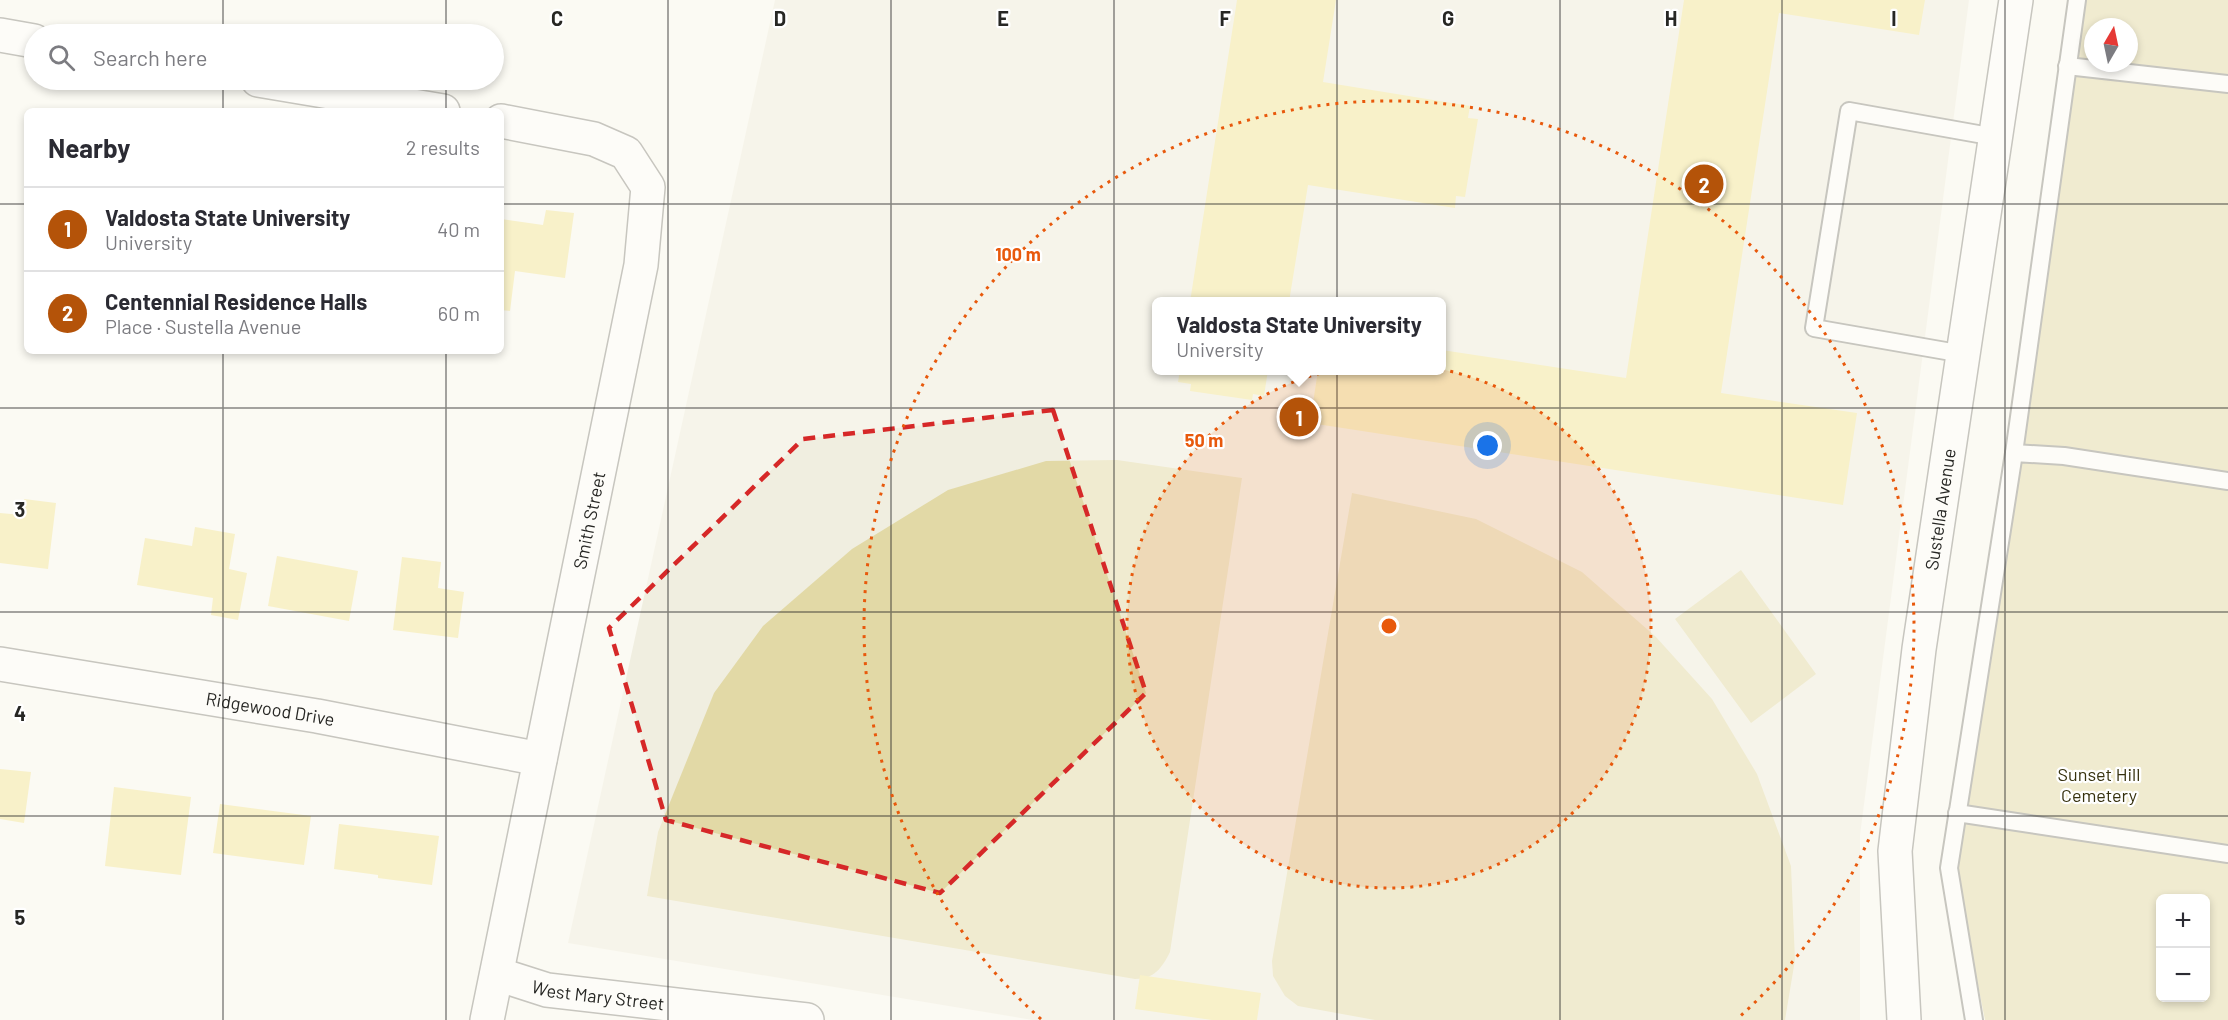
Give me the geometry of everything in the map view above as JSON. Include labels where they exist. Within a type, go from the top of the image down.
[{"type":"street","name":"Sustella Avenue","points":[[1904,1020],[1894,851],[1919,649],[2016,0]]},
{"type":"street","points":[[0,36],[24,40]]},
{"type":"street","points":[[320,90],[426,108]]},
{"type":"street","name":"Smith Street","points":[[487,1020],[641,265],[648,187],[626,153],[594,139],[504,122]]},
{"type":"street","name":"Ridgewood Drive","points":[[0,664],[317,716],[540,759]]},
{"type":"street","name":"West Mary Street","points":[[497,974],[547,990],[807,1020]]},
{"type":"lane","points":[[1974,1020],[1949,868],[2014,453],[2077,0]]},
{"type":"lane","points":[[2067,66],[2228,84]]},
{"type":"lane","points":[[1963,354],[1814,328],[1849,111],[1995,137]]},
{"type":"lane","points":[[2014,453],[2064,456],[2228,481]]},
{"type":"lane","points":[[1958,813],[2228,854]]},
{"type":"highlighted area","points":[[1053,410],[1146,693],[940,893],[666,820],[609,628],[803,439]]},
{"type":"shaded area","points":[[775,0],[1969,0],[1860,835],[1860,1020],[1033,1020],[568,943]]},
{"type":"green space","name":"Sunset Hill Cemetery","points":[[2079,0],[2228,0],[2228,1020],[1985,1020],[1956,875]]},
{"type":"green space","points":[[1117,460],[1242,478],[1170,952],[1157,972],[1135,979],[647,896],[658,832],[714,693],[763,626],[852,549],[948,490],[1046,461]]},
{"type":"green space","points":[[1352,493],[1476,519],[1582,572],[1656,637],[1712,699],[1757,774],[1791,866],[1795,960],[1785,1020],[1375,1020],[1298,1006],[1285,996],[1273,976],[1272,961]]},
{"type":"green space","points":[[1741,570],[1816,674],[1751,723],[1675,619]]},
{"type":"building","points":[[1237,0],[1336,0],[1323,82],[1470,106],[1468,118],[1478,119],[1465,197],[1456,196],[1455,208],[1308,185],[1290,297],[1191,297]]},
{"type":"building","points":[[1684,0],[1925,0],[1919,35],[1779,13],[1721,393],[1857,413],[1843,505],[1310,423],[1317,375],[1446,375],[1446,351],[1626,378]]},
{"type":"building","points":[[546,210],[574,213],[565,278],[515,271],[510,311],[504,310],[504,219],[543,225]]},
{"type":"building","points":[[1179,375],[1267,375],[1264,396],[1253,394],[1252,400],[1190,391],[1191,384],[1178,382]]},
{"type":"building","points":[[24,499],[56,503],[48,569],[0,563],[0,513],[22,515]]},
{"type":"building","points":[[195,527],[235,534],[229,569],[247,573],[238,620],[211,615],[213,598],[137,585],[145,538],[192,546]]},
{"type":"building","points":[[277,556],[358,571],[349,621],[268,606]]},
{"type":"building","points":[[402,557],[441,562],[438,588],[464,592],[458,638],[393,630]]},
{"type":"building","points":[[0,769],[31,772],[24,823],[0,819]]},
{"type":"building","points":[[114,787],[191,797],[181,875],[105,866]]},
{"type":"building","points":[[220,804],[311,816],[304,865],[213,853]]},
{"type":"building","points":[[339,824],[439,836],[432,885],[334,869]]},
{"type":"building","points":[[1140,975],[1261,993],[1257,1020],[1212,1020],[1135,1009]]},
{"type":"place","name":"Centennial Residence Halls","points":[[1704,184]]},
{"type":"place","name":"Valdosta State University","points":[[1299,417]]}]
